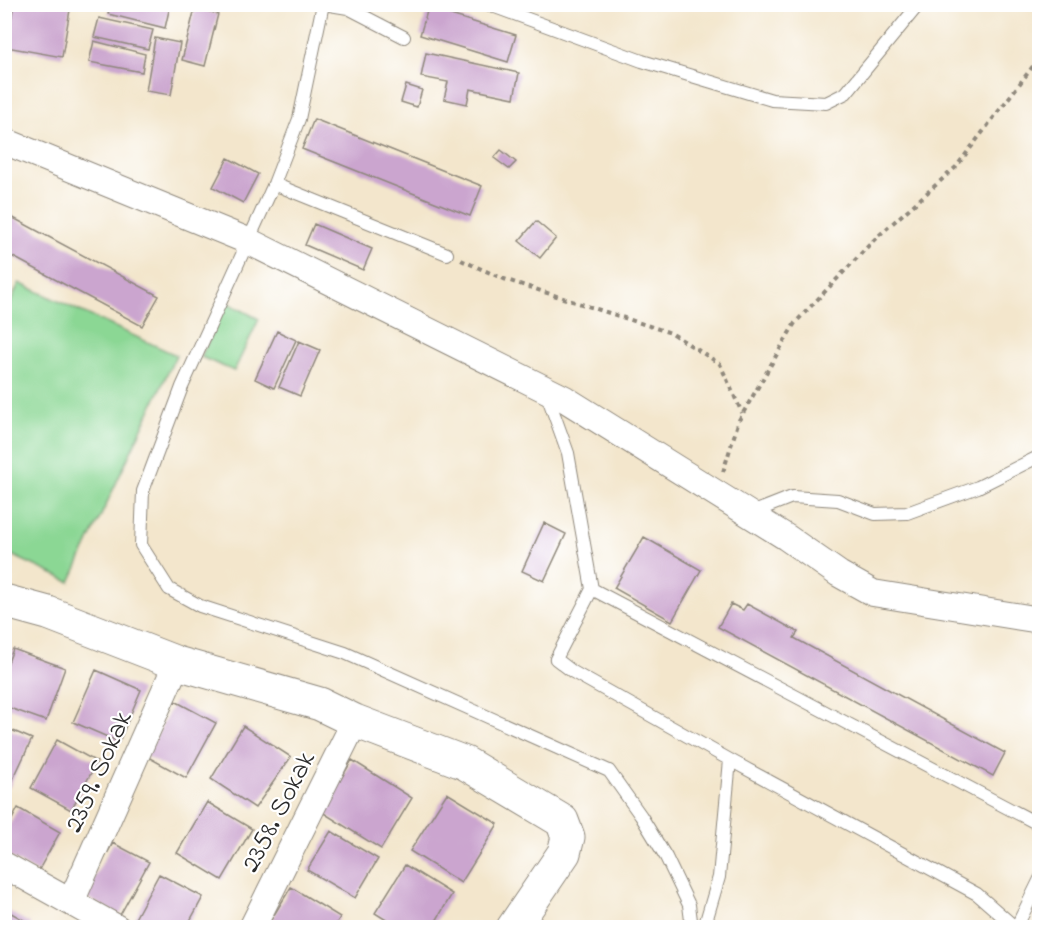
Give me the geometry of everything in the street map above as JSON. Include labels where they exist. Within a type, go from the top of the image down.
[{"type":"street","points":[[4,141],[248,241],[566,399],[749,514],[839,574],[873,593],[1040,620]]},
{"type":"street","points":[[4,601],[48,613],[177,663],[320,704],[356,721],[465,763],[562,821],[568,837],[564,853],[513,927]]},
{"type":"street","name":"2359. Sokak","points":[[71,902],[177,663]]},
{"type":"street","name":"2358. Sokak","points":[[252,927],[356,721]]},
{"type":"street","points":[[4,865],[117,927]]},
{"type":"lane","points":[[372,4],[348,6],[324,4],[298,119],[274,184],[182,387],[142,491],[141,545],[169,589],[200,606],[345,653],[609,771],[641,816],[666,857],[688,905],[692,927]]},
{"type":"lane","points":[[487,4],[642,61],[772,100],[826,103],[846,93],[919,4]]},
{"type":"lane","points":[[348,6],[404,37]]},
{"type":"lane","points":[[274,184],[447,254]]},
{"type":"lane","points":[[544,388],[568,453],[592,589],[556,659],[573,672],[730,760],[977,894],[1016,927],[1040,879]]},
{"type":"lane","points":[[749,514],[792,497],[838,500],[875,514],[907,513],[978,488],[1040,456]]},
{"type":"lane","points":[[592,589],[1040,825]]},
{"type":"lane","points":[[704,927],[719,877],[730,760]]},
{"type":"path","points":[[1036,4],[1040,16]]},
{"type":"path","points":[[716,493],[739,420],[795,323],[875,238],[956,167],[1040,57]]},
{"type":"path","points":[[447,254],[504,279],[671,333],[720,364],[742,414]]},
{"type":"green space","points":[[19,283],[176,355],[70,582],[5,552],[5,315]]},
{"type":"green space","points":[[226,302],[259,319],[234,371],[201,357]]},
{"type":"building","points":[[14,4],[71,4],[62,57],[6,47]]},
{"type":"building","points":[[111,4],[165,4],[170,6],[165,28],[108,14]]},
{"type":"building","points":[[195,8],[218,14],[205,66],[182,60]]},
{"type":"building","points":[[428,8],[516,35],[508,62],[420,35]]},
{"type":"building","points":[[99,18],[153,30],[148,49],[94,37]]},
{"type":"building","points":[[155,38],[180,43],[171,95],[146,91]]},
{"type":"building","points":[[94,41],[145,54],[142,72],[89,62]]},
{"type":"building","points":[[426,53],[519,73],[514,98],[470,89],[467,104],[444,99],[448,82],[421,77]]},
{"type":"building","points":[[406,85],[422,90],[417,107],[401,102]]},
{"type":"building","points":[[314,119],[482,186],[470,216],[302,149]]},
{"type":"building","points":[[501,150],[516,162],[509,169],[494,158]]},
{"type":"building","points":[[228,158],[258,174],[243,203],[213,187]]},
{"type":"building","points":[[4,213],[159,296],[142,326],[4,252]]},
{"type":"building","points":[[536,221],[556,238],[540,258],[519,241]]},
{"type":"building","points":[[314,224],[372,249],[363,270],[305,245]]},
{"type":"building","points":[[277,331],[296,340],[274,388],[255,379]]},
{"type":"building","points":[[299,341],[320,350],[300,396],[279,387]]},
{"type":"building","points":[[544,523],[566,534],[544,581],[522,571]]},
{"type":"building","points":[[644,537],[701,570],[672,621],[614,588]]},
{"type":"building","points":[[731,604],[743,610],[747,604],[798,632],[794,638],[1005,753],[993,776],[718,627]]},
{"type":"building","points":[[13,649],[65,668],[46,721],[4,706],[4,673]]},
{"type":"building","points":[[96,670],[141,690],[119,742],[73,722]]},
{"type":"building","points":[[175,701],[216,723],[186,778],[146,756]]},
{"type":"building","points":[[243,726],[291,757],[255,808],[211,779]]},
{"type":"building","points":[[4,727],[32,739],[9,788],[4,786]]},
{"type":"building","points":[[57,740],[97,762],[71,810],[31,788]]},
{"type":"building","points":[[352,760],[412,798],[381,849],[322,812]]},
{"type":"building","points":[[447,793],[498,824],[461,883],[410,851]]},
{"type":"building","points":[[207,802],[252,829],[222,880],[177,853]]},
{"type":"building","points":[[18,808],[60,832],[37,873],[5,854],[5,833]]},
{"type":"building","points":[[331,831],[378,859],[355,898],[307,870]]},
{"type":"building","points":[[113,843],[149,862],[120,915],[84,896]]},
{"type":"building","points":[[405,865],[452,894],[432,928],[399,928],[375,913]]},
{"type":"building","points":[[159,874],[203,897],[186,928],[130,928]]},
{"type":"building","points":[[291,887],[340,917],[334,928],[266,928]]},
{"type":"building","points":[[4,909],[31,924],[29,928],[4,928]]}]
